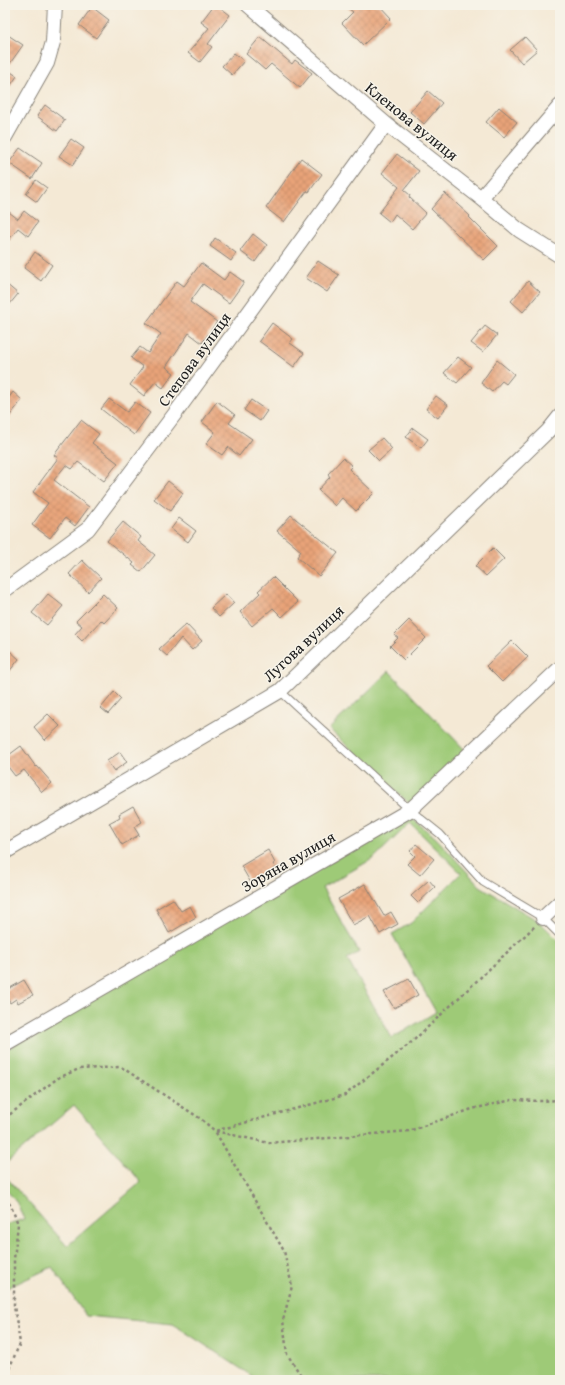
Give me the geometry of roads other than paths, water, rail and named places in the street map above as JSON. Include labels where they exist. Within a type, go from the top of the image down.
[{"type":"street","points":[[5,137],[47,63],[53,42],[55,5]]},
{"type":"street","name":"Кленова вулиця","points":[[248,5],[386,124],[481,198],[519,230],[560,256]]},
{"type":"street","points":[[481,198],[560,106]]},
{"type":"street","name":"Степова вулиця","points":[[5,590],[88,530],[177,412],[386,124]]},
{"type":"street","name":"Лугова вулиця","points":[[5,852],[280,691],[548,431],[560,416]]},
{"type":"street","name":"Зоряна вулиця","points":[[5,1044],[410,810],[560,668]]},
{"type":"street","points":[[543,918],[560,902]]},
{"type":"lane","points":[[280,691],[410,810],[440,834],[483,882],[543,918],[560,935]]}]
